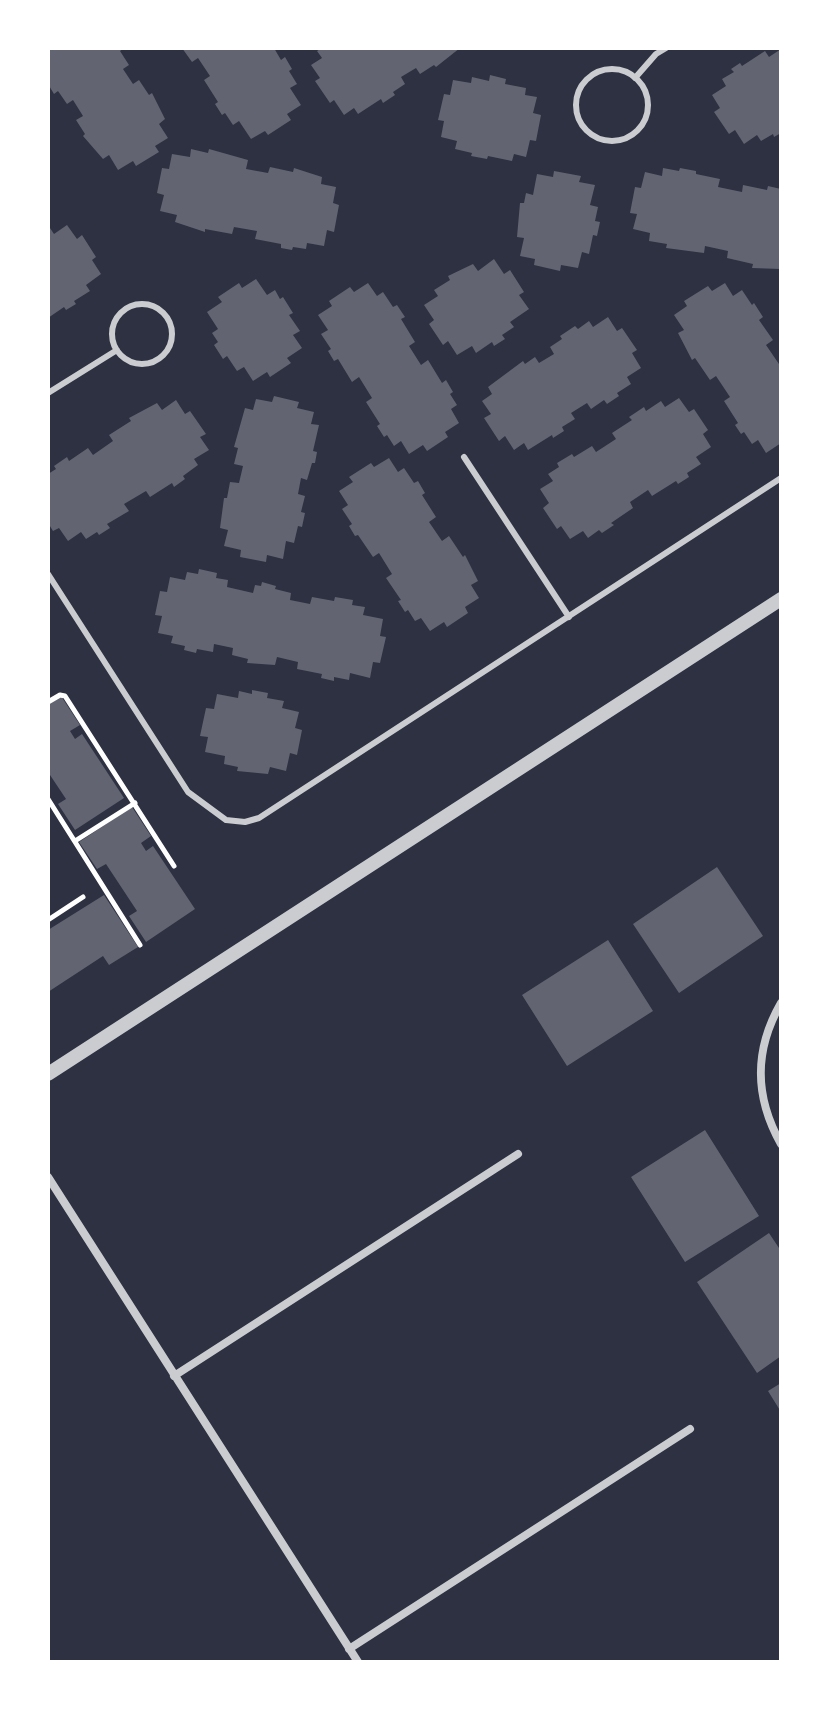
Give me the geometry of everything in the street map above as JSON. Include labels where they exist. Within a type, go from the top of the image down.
[{"type":"street","points":[[48,1074],[781,599]]},
{"type":"street","points":[[781,1003],[767,1026],[762,1054],[761,1093],[781,1144]]},
{"type":"street","points":[[174,1376],[518,1154]]},
{"type":"street","points":[[48,1177],[358,1662]]},
{"type":"street","points":[[349,1649],[690,1429]]},
{"type":"lane","points":[[635,78],[656,54],[666,48]]},
{"type":"lane","points":[[605,70],[626,72],[635,78],[643,87],[647,110],[637,131],[627,137],[605,141],[585,130],[576,110],[576,99],[586,80],[605,70]]},
{"type":"lane","points":[[137,304],[149,304],[168,318],[172,341],[159,359],[136,363],[117,350],[113,327],[127,309],[137,304]]},
{"type":"lane","points":[[48,393],[117,350]]},
{"type":"lane","points":[[464,457],[569,617]]},
{"type":"lane","points":[[48,574],[188,792],[226,820],[245,822],[259,818],[781,478]]},
{"type":"path","points":[[48,702],[60,695],[65,696],[174,866]]},
{"type":"path","points":[[48,799],[140,945]]},
{"type":"path","points":[[75,841],[135,803]]},
{"type":"path","points":[[48,920],[83,897]]},
{"type":"building","points":[[48,48],[124,48],[120,51],[129,65],[123,69],[133,84],[139,80],[149,95],[152,93],[165,119],[159,124],[168,138],[155,146],[159,152],[136,166],[133,161],[118,170],[109,155],[103,159],[83,136],[85,134],[76,120],[83,116],[73,100],[67,104],[58,91],[54,94],[48,84]]},
{"type":"building","points":[[182,48],[274,48],[281,60],[285,57],[292,69],[289,71],[297,84],[290,88],[301,105],[287,114],[291,120],[268,135],[265,131],[251,139],[239,121],[233,125],[225,113],[222,115],[204,80],[210,76],[198,58],[192,62]]},
{"type":"building","points":[[322,48],[460,48],[436,67],[434,65],[420,74],[416,68],[401,77],[405,84],[383,103],[381,99],[358,114],[354,108],[344,115],[334,100],[330,103],[315,81],[320,78],[311,65],[322,58],[317,51]]},
{"type":"building","points":[[781,49],[781,133],[761,141],[757,135],[744,144],[735,130],[729,134],[714,112],[720,108],[712,95],[726,86],[722,79],[734,72],[731,69],[740,63],[742,66],[765,51],[769,57]]},
{"type":"building","points":[[490,75],[506,79],[505,84],[526,88],[525,95],[537,97],[533,113],[541,115],[536,141],[530,140],[526,157],[514,154],[512,161],[471,156],[472,153],[455,149],[457,141],[441,137],[444,121],[438,120],[444,94],[450,95],[453,80],[471,83],[472,77],[489,81]]},
{"type":"building","points":[[191,149],[208,153],[209,149],[248,160],[246,169],[268,173],[270,167],[293,172],[294,168],[322,177],[321,184],[336,187],[333,203],[339,205],[334,232],[327,230],[324,246],[307,243],[306,249],[293,247],[292,250],[281,248],[281,244],[255,239],[257,231],[234,227],[232,234],[205,229],[205,232],[175,222],[177,215],[160,211],[164,195],[157,193],[162,168],[169,169],[172,154],[190,157]]},
{"type":"building","points":[[663,168],[696,171],[696,174],[720,179],[718,187],[742,192],[743,185],[767,190],[768,186],[781,189],[780,269],[752,268],[753,264],[727,258],[728,251],[705,246],[704,253],[666,248],[667,244],[649,241],[650,233],[633,229],[637,214],[630,213],[635,187],[641,188],[645,172],[662,176]]},
{"type":"building","points":[[554,171],[581,176],[579,182],[595,185],[590,205],[598,207],[595,221],[600,222],[589,254],[582,252],[578,268],[561,265],[560,271],[534,265],[535,259],[520,256],[524,238],[517,237],[520,203],[524,203],[526,193],[533,195],[537,174],[553,177]]},
{"type":"building","points":[[48,225],[54,234],[67,225],[77,239],[82,235],[96,257],[92,260],[101,274],[86,285],[90,291],[74,301],[76,304],[66,310],[64,307],[48,318]]},
{"type":"building","points":[[494,259],[504,274],[510,270],[524,292],[519,295],[529,309],[510,322],[514,327],[502,335],[505,339],[494,346],[492,342],[476,353],[472,346],[457,355],[448,341],[443,345],[429,324],[434,320],[424,305],[438,296],[434,290],[450,280],[448,276],[473,264],[478,271]]},
{"type":"building","points":[[256,279],[267,295],[275,290],[280,299],[283,297],[293,313],[289,315],[300,331],[293,335],[302,348],[287,358],[291,363],[270,377],[267,372],[253,381],[244,367],[237,371],[227,356],[223,359],[214,345],[218,342],[212,333],[218,329],[207,312],[222,302],[218,297],[239,283],[242,288]]},
{"type":"building","points":[[368,283],[377,296],[383,292],[393,307],[397,305],[405,317],[401,319],[415,342],[409,346],[421,365],[428,360],[442,383],[446,380],[453,392],[450,394],[457,405],[451,409],[459,423],[445,432],[448,437],[427,451],[423,445],[409,454],[401,441],[394,446],[387,435],[384,437],[366,402],[372,398],[359,377],[352,382],[338,359],[334,361],[328,351],[331,349],[321,334],[328,330],[318,315],[332,306],[329,301],[350,287],[354,292]]},
{"type":"building","points":[[725,283],[733,296],[742,290],[752,305],[754,303],[763,317],[759,320],[773,340],[766,345],[781,363],[781,443],[766,453],[758,440],[752,444],[744,432],[741,434],[724,401],[730,397],[716,376],[710,380],[695,358],[692,360],[678,333],[684,330],[674,315],[687,306],[684,301],[708,286],[712,291]]},
{"type":"building","points":[[608,317],[617,331],[622,328],[637,350],[632,353],[641,368],[627,377],[631,384],[607,404],[604,400],[591,409],[587,403],[571,413],[575,419],[562,427],[564,431],[528,450],[524,443],[514,450],[505,436],[499,441],[484,418],[491,414],[482,401],[492,394],[488,387],[523,361],[525,364],[535,357],[539,363],[554,354],[550,347],[575,326],[578,329],[589,321],[593,327]]},
{"type":"building","points":[[274,396],[299,402],[297,408],[314,412],[311,424],[319,425],[313,451],[317,452],[315,463],[312,463],[307,480],[301,478],[298,494],[305,496],[301,512],[305,513],[302,527],[298,526],[294,543],[286,541],[283,559],[267,555],[266,562],[240,557],[241,550],[224,546],[228,530],[220,528],[224,498],[227,498],[230,482],[239,483],[243,466],[234,464],[238,448],[234,447],[245,408],[253,410],[256,399],[272,402]]},
{"type":"building","points":[[679,398],[689,412],[694,409],[708,430],[703,434],[711,447],[696,457],[701,464],[687,473],[689,477],[652,496],[648,490],[630,502],[633,508],[602,533],[599,530],[588,538],[583,531],[570,539],[561,526],[557,529],[543,508],[549,503],[540,489],[553,481],[548,474],[559,467],[557,463],[592,446],[596,452],[616,439],[612,433],[632,420],[629,417],[644,407],[646,411],[661,401],[665,407]]},
{"type":"building","points":[[176,400],[185,414],[190,411],[206,434],[200,437],[209,450],[194,459],[198,465],[183,476],[185,479],[150,497],[146,491],[124,504],[129,511],[107,524],[110,528],[99,535],[97,532],[86,539],[81,532],[68,541],[59,528],[53,531],[48,523],[48,474],[56,469],[54,466],[67,457],[69,461],[88,448],[93,455],[113,441],[109,435],[131,421],[129,418],[157,403],[162,410]]},
{"type":"building","points":[[389,458],[398,472],[404,468],[414,483],[418,481],[425,493],[422,495],[436,517],[429,522],[442,541],[449,536],[463,557],[465,555],[478,581],[471,585],[479,598],[465,607],[468,613],[447,627],[444,622],[430,631],[421,618],[415,621],[408,610],[405,612],[386,578],[392,574],[379,553],[373,557],[358,535],[355,536],[349,526],[352,524],[342,509],[348,505],[339,491],[353,482],[349,477],[371,463],[374,467]]},
{"type":"building","points":[[199,569],[217,573],[216,578],[228,580],[227,587],[253,593],[255,585],[261,586],[262,582],[291,593],[290,600],[310,604],[312,597],[353,600],[352,605],[365,607],[363,615],[383,619],[380,636],[386,637],[380,663],[373,662],[370,678],[350,673],[349,680],[334,677],[334,681],[321,678],[322,674],[297,669],[298,662],[277,657],[275,665],[247,663],[248,659],[232,655],[233,648],[214,644],[213,652],[184,650],[185,646],[171,643],[173,636],[158,633],[162,616],[155,615],[160,591],[167,592],[170,577],[185,580],[187,572],[198,574]]},
{"type":"building","points":[[252,690],[268,693],[267,698],[284,701],[282,708],[299,712],[295,728],[302,730],[297,755],[290,753],[286,771],[270,767],[268,774],[237,771],[238,767],[224,764],[225,756],[205,752],[208,737],[200,736],[206,708],[214,709],[217,694],[238,698],[239,691],[252,694]]},
{"type":"building","points":[[61,696],[80,725],[70,731],[75,739],[82,734],[124,798],[75,830],[58,804],[66,799],[48,772],[48,704]]},
{"type":"building","points":[[132,807],[151,836],[141,843],[146,851],[153,846],[195,909],[146,942],[129,916],[137,911],[106,864],[97,869],[79,842]]},
{"type":"building","points":[[717,867],[763,936],[679,993],[633,924]]},
{"type":"building","points":[[104,895],[138,947],[109,965],[103,956],[48,992],[48,930]]},
{"type":"building","points":[[608,940],[653,1011],[567,1066],[522,995]]},
{"type":"building","points":[[705,1130],[759,1216],[685,1262],[631,1177]]},
{"type":"building","points":[[769,1233],[781,1251],[781,1356],[757,1373],[697,1282]]},
{"type":"building","points":[[781,1383],[781,1412],[768,1391]]}]
